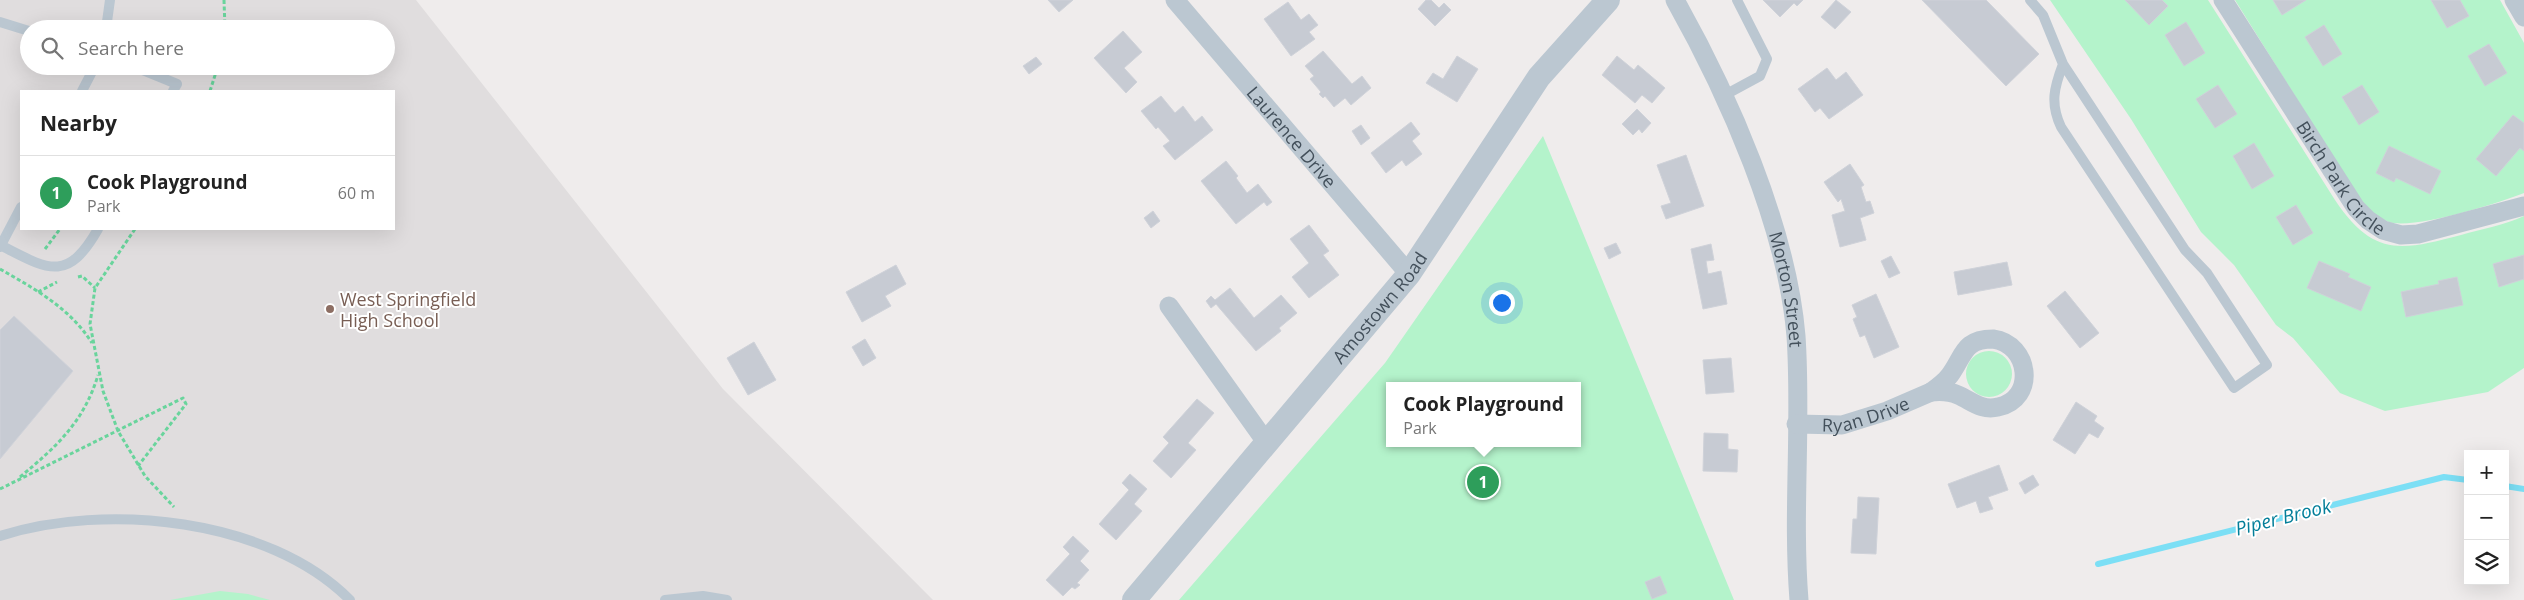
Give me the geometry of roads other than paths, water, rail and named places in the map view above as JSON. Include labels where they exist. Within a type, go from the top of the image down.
[{"type":"street","name":"Laurence Drive","points":[[1175,0],[1409,274]]},
{"type":"street","name":"Amostown Road","points":[[1134,600],[1409,274],[1539,77],[1608,0]]},
{"type":"street","name":"Morton Street","points":[[1675,0],[1708,60],[1724,96],[1759,184],[1782,261],[1796,334],[1795,554],[1799,600]]},
{"type":"street","name":"Birch Park Circle","points":[[2223,0],[2346,195],[2375,226],[2402,235],[2418,234],[2524,206]]},
{"type":"street","points":[[2514,0],[2524,17]]},
{"type":"street","points":[[1169,306],[1266,442]]},
{"type":"street","name":"Ryan Drive","points":[[1796,424],[1842,425],[1886,411],[1931,392],[1950,376],[1963,351],[1980,340],[1993,339],[2006,342],[2016,351],[2023,362],[2024,375],[2021,388],[2014,398],[2003,406],[1983,408],[1957,394],[1945,391],[1931,392]]},
{"type":"lane","points":[[107,20],[110,0]]},
{"type":"lane","points":[[1724,96],[1760,76],[1767,59],[1737,0]]},
{"type":"lane","points":[[2030,0],[2043,15],[2063,64],[2185,250],[2207,273],[2267,366],[2234,388],[2061,127],[2053,98],[2063,64]]},
{"type":"lane","points":[[0,22],[20,28]]},
{"type":"lane","points":[[83,90],[90,75]]},
{"type":"lane","points":[[156,75],[178,84],[174,90]]},
{"type":"lane","points":[[20,209],[0,246],[45,267],[70,264],[88,247],[97,230]]},
{"type":"lane","points":[[0,536],[43,524],[76,521],[147,520],[185,524],[254,543],[297,561],[336,586],[350,600]]},
{"type":"lane","points":[[665,600],[703,596],[727,600]]},
{"type":"waterway","name":"Piper Brook","points":[[2098,564],[2444,477],[2464,480]]},
{"type":"waterway","name":"Piper Brook","points":[[2509,487],[2524,489]]},
{"type":"place","name":"West Springfield High School","points":[[330,309]]},
{"type":"place","name":"Cook Playground","points":[[1483,482]]}]
